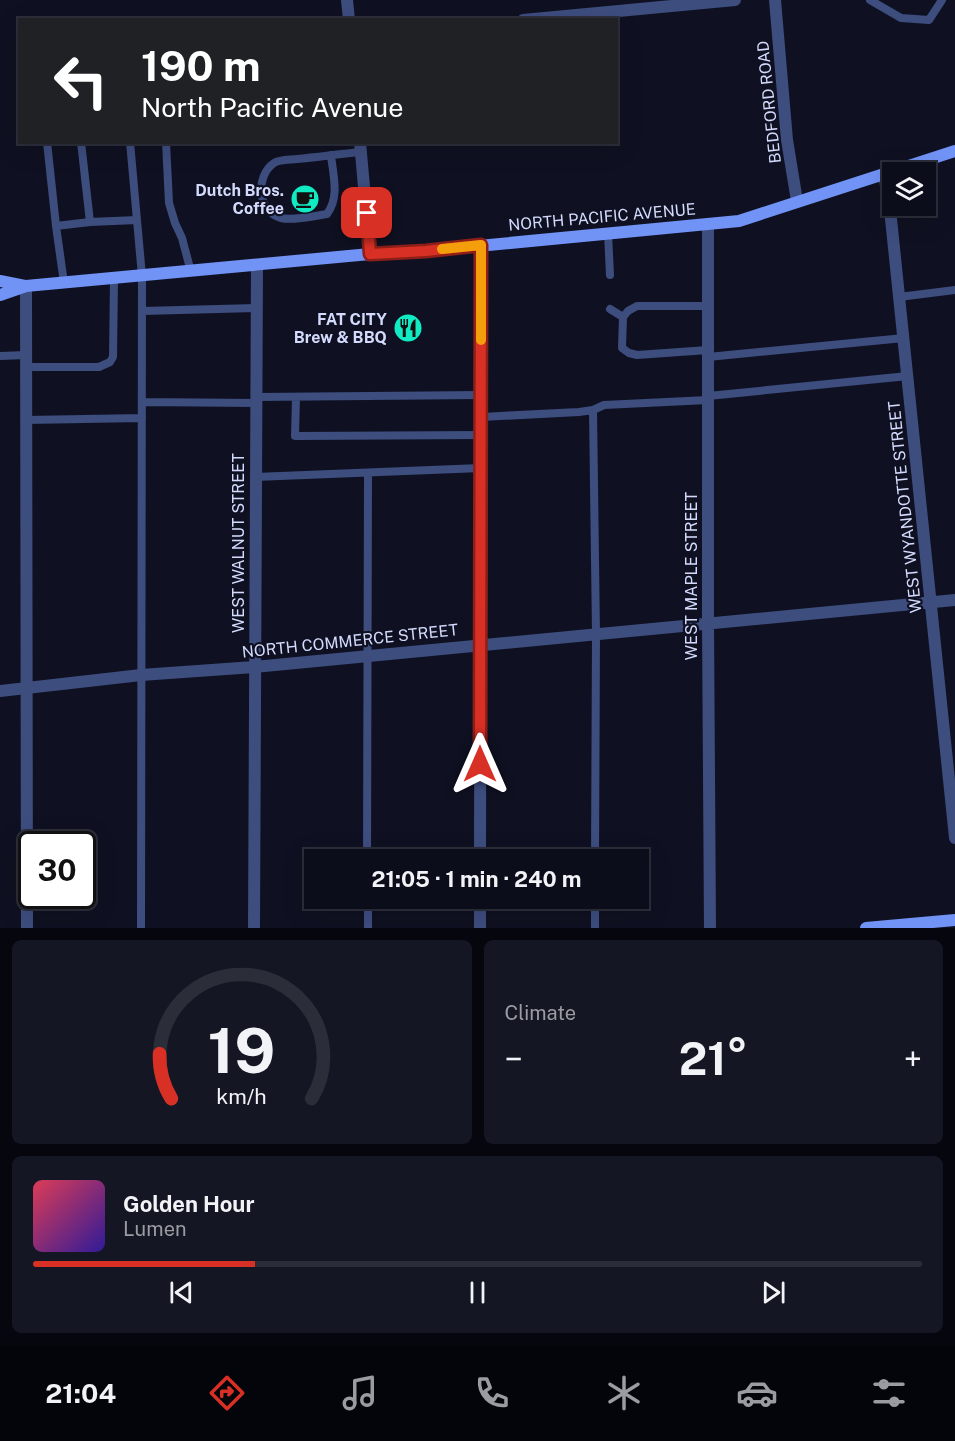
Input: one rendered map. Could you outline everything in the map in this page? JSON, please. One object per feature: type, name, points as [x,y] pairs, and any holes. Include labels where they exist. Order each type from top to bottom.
[{"type":"street","points":[[347,0],[349,18]]},
{"type":"street","points":[[544,18],[735,0]]},
{"type":"street","name":"BEDFORD ROAD","points":[[775,0],[788,140],[797,201]]},
{"type":"street","points":[[361,147],[370,254]]},
{"type":"street","name":"NORTH PACIFIC AVENUE","points":[[920,162],[955,151]]},
{"type":"street","name":"NORTH PACIFIC AVENUE","points":[[0,295],[26,286],[370,254],[426,251],[739,220],[882,174]]},
{"type":"street","name":"WEST WYANDOTTE STREET","points":[[891,216],[955,838]]},
{"type":"street","name":"WEST MAPLE STREET","points":[[708,224],[710,928]]},
{"type":"street","points":[[480,849],[481,245]]},
{"type":"street","name":"WEST WALNUT STREET","points":[[254,928],[257,265]]},
{"type":"street","name":"NORTH PACIFIC AVENUE","points":[[0,281],[26,286]]},
{"type":"street","points":[[26,286],[27,928]]},
{"type":"street","name":"NORTH COMMERCE STREET","points":[[0,691],[141,675],[254,667],[955,600]]},
{"type":"street","points":[[480,909],[480,928]]},
{"type":"street","points":[[866,928],[955,920]]},
{"type":"lane","points":[[870,0],[901,18],[929,20],[942,0]]},
{"type":"lane","points":[[47,144],[64,283]]},
{"type":"lane","points":[[81,144],[90,222]]},
{"type":"lane","points":[[130,144],[142,276],[141,928]]},
{"type":"lane","points":[[166,144],[169,203],[191,272]]},
{"type":"lane","points":[[331,155],[334,198],[327,214],[284,219],[273,215],[265,207],[260,183],[266,171],[276,161],[331,155],[361,147]]},
{"type":"lane","points":[[56,226],[137,220]]},
{"type":"lane","points":[[608,233],[610,275]]},
{"type":"lane","points":[[0,356],[26,361],[99,367],[110,362],[113,357],[114,279]]},
{"type":"lane","points":[[899,297],[955,290]]},
{"type":"lane","points":[[708,306],[637,306],[623,317],[622,348],[629,354],[637,355],[708,354],[904,338]]},
{"type":"lane","points":[[142,311],[256,308]]},
{"type":"lane","points":[[610,309],[623,317]]},
{"type":"lane","points":[[481,417],[579,412],[593,410],[604,405],[708,398],[908,376]]},
{"type":"lane","points":[[142,402],[296,397],[481,395]]},
{"type":"lane","points":[[296,397],[295,436],[480,435]]},
{"type":"lane","points":[[593,410],[596,634],[595,849]]},
{"type":"lane","points":[[26,420],[142,418]]},
{"type":"lane","points":[[255,477],[481,468]]},
{"type":"lane","points":[[368,473],[368,849]]},
{"type":"lane","points":[[368,909],[368,928]]},
{"type":"lane","points":[[595,909],[595,928]]},
{"type":"slow traffic","points":[[442,249],[481,245],[481,340]]},
{"type":"place","name":"Dutch Bros. Coffee","points":[[305,199]]},
{"type":"place","name":"FAT CITY Brew & BBQ","points":[[408,328]]},
{"type":"route","points":[[367,213],[370,254],[481,245],[480,764]]}]
